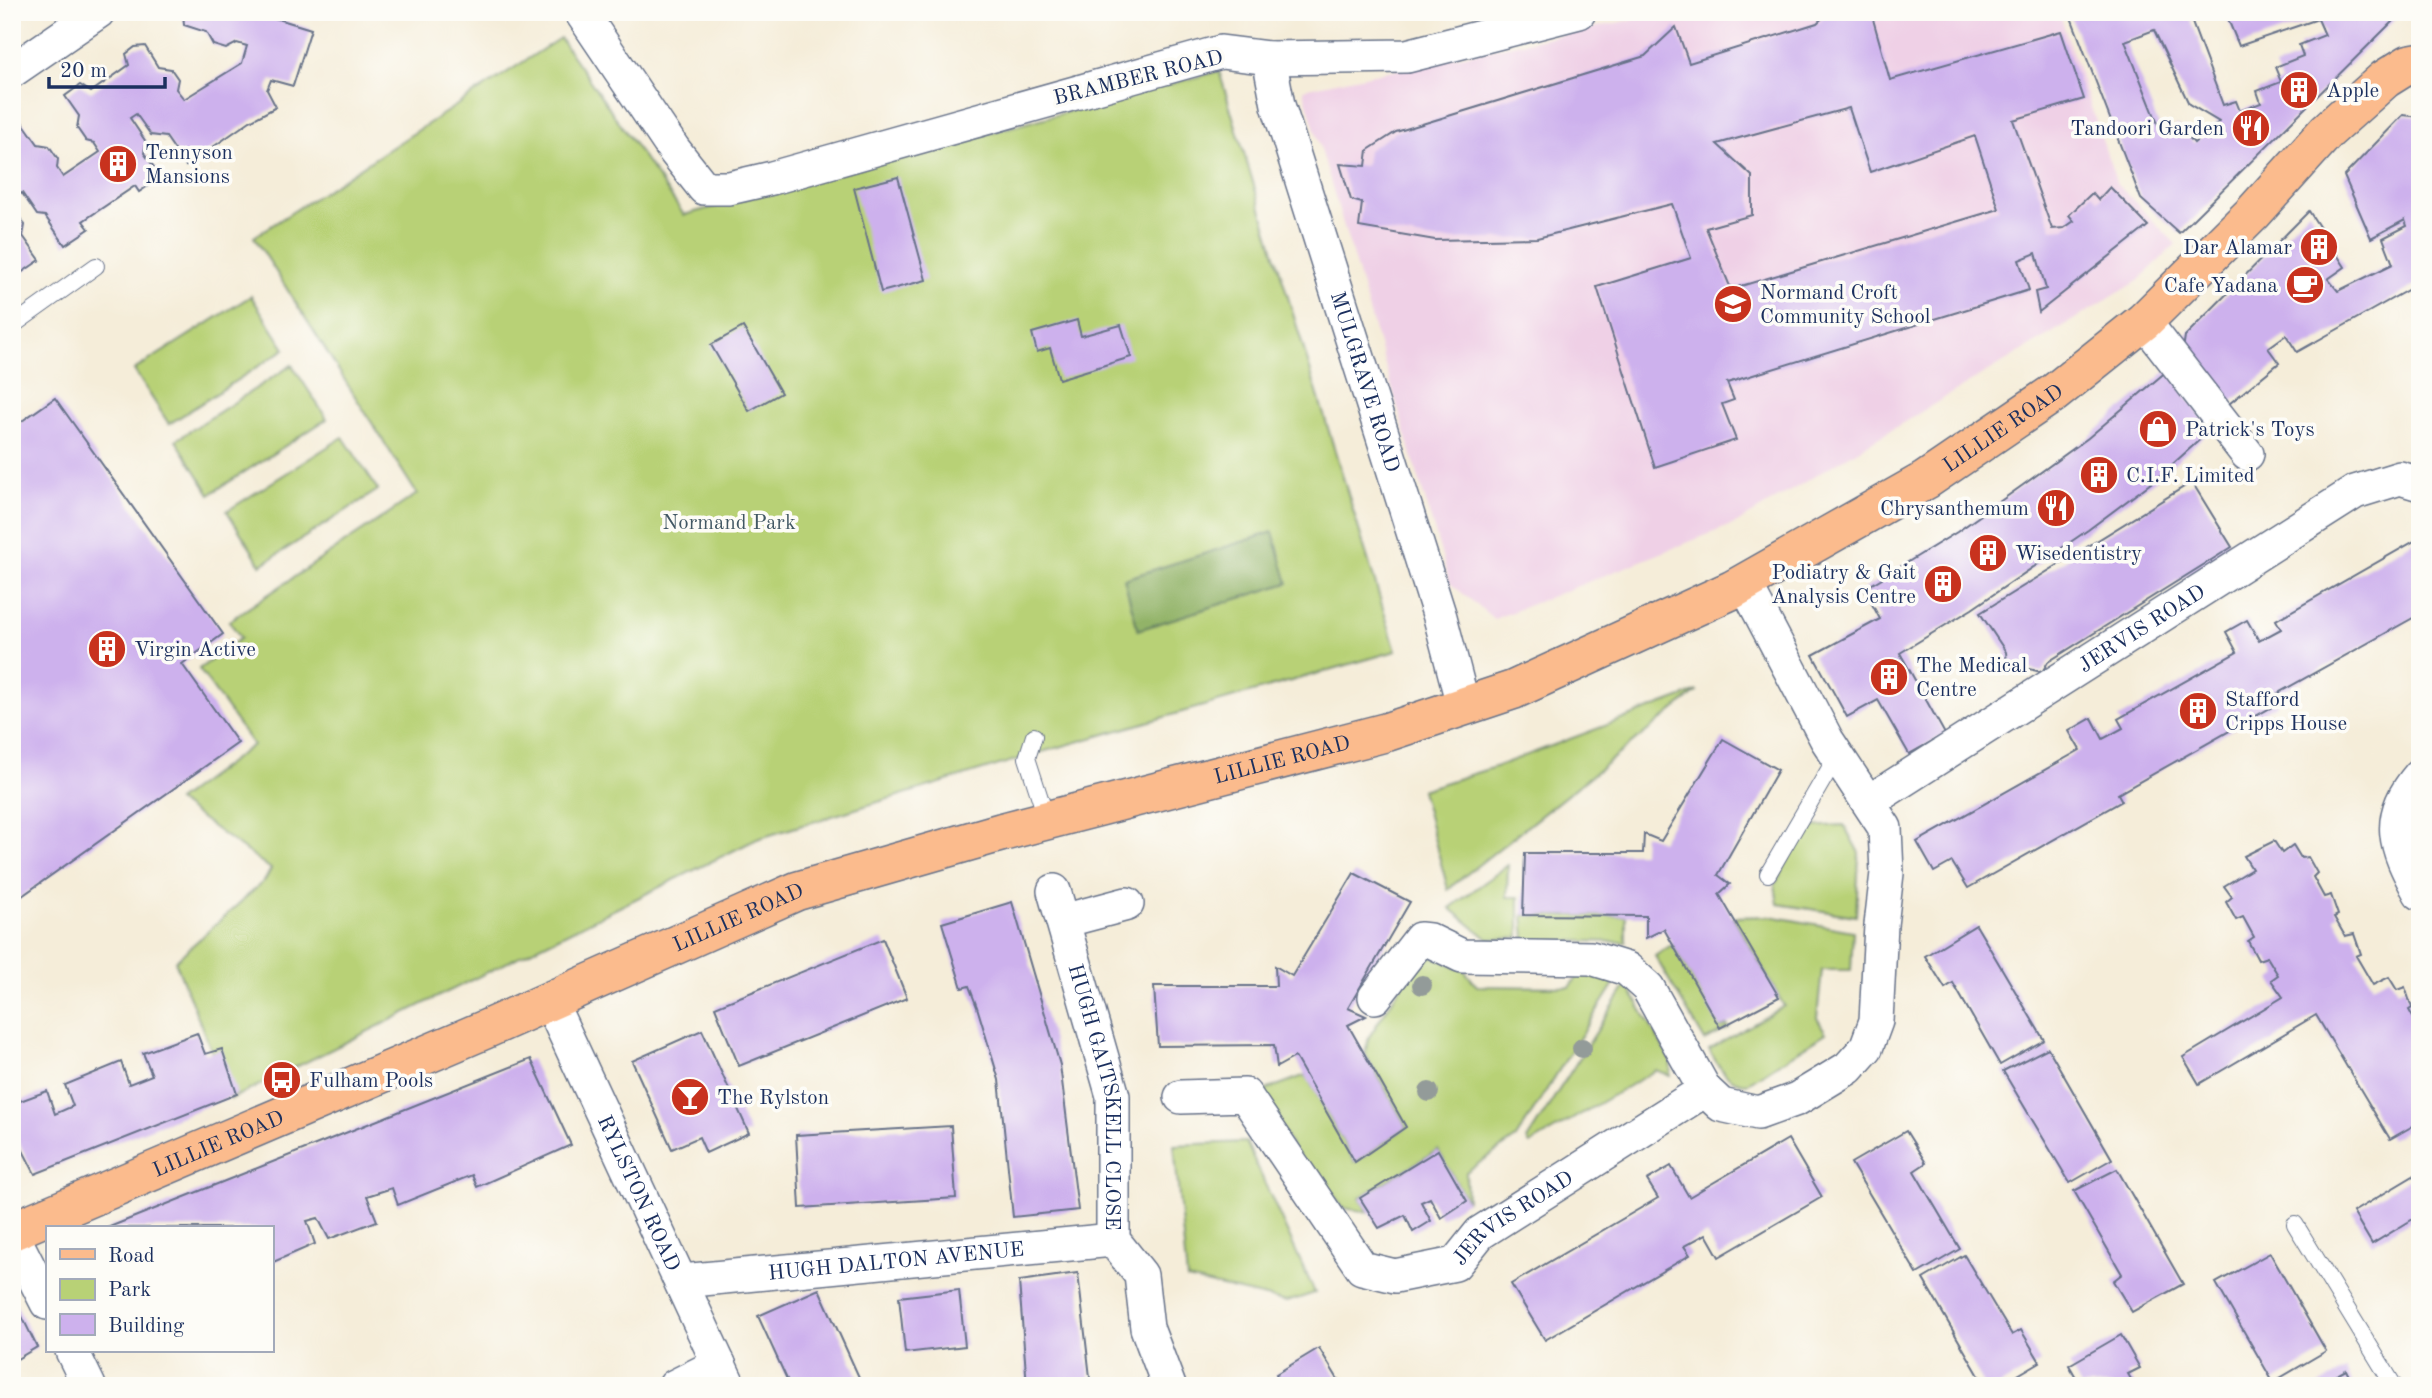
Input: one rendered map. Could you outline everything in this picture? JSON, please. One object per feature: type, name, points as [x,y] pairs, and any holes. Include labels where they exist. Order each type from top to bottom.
[{"type":"main road","name":"LILLIE ROAD","points":[[12,1233],[484,1030],[797,891],[1047,821],[1387,733],[1513,690],[1745,584],[1926,480],[2054,393],[2144,321],[2253,213],[2327,131],[2385,79],[2409,64],[2420,62]]},
{"type":"street","points":[[12,71],[97,12]]},
{"type":"street","name":"BRAMBER ROAD","points":[[581,12],[674,150],[704,188],[729,188],[772,178],[1221,52],[1269,58],[1407,56],[1579,12]]},
{"type":"street","name":"MULGRAVE ROAD","points":[[1269,58],[1278,105],[1436,604],[1463,705]]},
{"type":"street","points":[[2144,321],[2247,454]]},
{"type":"street","name":"JERVIS ROAD","points":[[1870,801],[2355,492],[2400,478],[2420,484]]},
{"type":"street","points":[[1375,997],[1420,939],[1429,940],[1462,956],[1605,960],[1628,969],[1648,988],[1705,1090],[1721,1105],[1758,1113],[1797,1099],[1848,1068],[1866,1048],[1877,1021],[1881,925],[1887,873],[1885,828],[1870,801],[1837,756],[1745,584]]},
{"type":"street","points":[[2420,775],[2397,809],[2395,838],[2420,892]]},
{"type":"street","name":"HUGH GAITSKELL CLOSE","points":[[1127,904],[1058,906],[1113,1096],[1112,1240],[1141,1275],[1147,1328],[1169,1386]]},
{"type":"street","name":"RYLSTON ROAD","points":[[549,999],[724,1375]]},
{"type":"street","name":"JERVIS ROAD","points":[[1181,1097],[1245,1095],[1362,1268],[1395,1276],[1455,1265],[1480,1233],[1705,1090]]},
{"type":"street","points":[[12,1233],[46,1301]]},
{"type":"street","name":"HUGH DALTON AVENUE","points":[[682,1281],[1112,1240]]},
{"type":"street","points":[[72,1352],[89,1386]]},
{"type":"street","points":[[675,1386],[724,1375]]},
{"type":"lane","points":[[12,326],[96,266]]},
{"type":"lane","points":[[1034,736],[1027,758],[1047,821]]},
{"type":"lane","points":[[1768,874],[1837,756]]},
{"type":"lane","points":[[2295,1224],[2394,1386]]},
{"type":"shaded area","name":"Normand Croft Community School","points":[[1668,12],[2059,12],[2117,184],[2176,244],[2138,281],[1737,523],[1494,619],[1450,583],[1303,89]]},
{"type":"green space","name":"Normand Park","points":[[560,38],[684,215],[1219,71],[1396,651],[1042,752],[757,839],[231,1099],[175,961],[265,880],[271,869],[177,801],[253,745],[199,669],[241,638],[229,621],[417,494],[254,237]]},
{"type":"green space","points":[[251,296],[285,349],[169,424],[134,370]]},
{"type":"green space","points":[[292,365],[327,419],[210,494],[176,440]]},
{"type":"green space","points":[[343,437],[378,490],[261,565],[227,511]]},
{"type":"green space","points":[[1273,532],[1288,583],[1138,630],[1124,579]]},
{"type":"green space","points":[[1698,691],[1448,889],[1421,790],[1495,767]]},
{"type":"green space","points":[[1844,825],[1859,853],[1856,916],[1778,904],[1775,885],[1805,827]]},
{"type":"green space","points":[[1508,865],[1507,897],[1519,897],[1519,938],[1488,939],[1450,908]]},
{"type":"green space","points":[[1523,915],[1626,916],[1626,942],[1525,940]]},
{"type":"green space","points":[[1770,916],[1853,931],[1851,970],[1822,970],[1817,1018],[1826,1033],[1748,1083],[1740,1082],[1724,1072],[1709,1050],[1784,1006],[1733,917]]},
{"type":"green space","points":[[1673,944],[1721,1028],[1727,1025],[1729,1028],[1705,1041],[1655,956]]},
{"type":"green space","points":[[1432,956],[1464,970],[1477,986],[1570,987],[1582,971],[1617,979],[1516,1138],[1466,1172],[1467,1201],[1438,1150],[1360,1197],[1369,1212],[1343,1208],[1330,1189],[1319,1194],[1260,1092],[1306,1075],[1355,1162],[1406,1127],[1365,1054],[1369,1037],[1419,958]]},
{"type":"green space","points":[[1627,984],[1671,1062],[1670,1076],[1656,1070],[1530,1144],[1527,1140]]},
{"type":"green space","points":[[1246,1142],[1315,1293],[1287,1302],[1187,1279],[1174,1145]]},
{"type":"building","points":[[183,12],[277,12],[275,18],[311,29],[293,86],[271,80],[267,90],[276,107],[250,121],[186,166],[166,137],[151,135],[136,114],[130,118],[146,142],[144,153],[161,177],[139,192],[135,186],[83,221],[89,229],[65,245],[45,216],[37,215],[22,193],[12,200],[12,130],[23,123],[38,144],[49,146],[58,159],[57,168],[63,177],[100,152],[94,143],[86,141],[77,128],[79,116],[65,96],[80,85],[91,92],[129,65],[126,54],[135,47],[145,46],[158,67],[171,69],[178,79],[176,89],[184,99],[242,63],[247,46],[237,43],[226,49],[213,45],[206,32],[184,25]]},
{"type":"building","points":[[1829,12],[1871,12],[1890,80],[2061,31],[2084,99],[2013,120],[2052,229],[2064,228],[2074,221],[2069,215],[2092,193],[2098,200],[2110,187],[2148,226],[2039,312],[2035,292],[2046,289],[2036,253],[2019,260],[2029,290],[1727,383],[1734,400],[1722,404],[1736,440],[1655,467],[1597,287],[1691,258],[1672,204],[1537,238],[1435,240],[1359,227],[1362,203],[1351,200],[1340,164],[1366,166],[1368,150],[1396,132],[1645,56],[1676,27],[1689,63],[1817,23]],"holes":[[[1849,108],[1870,172],[1975,136],[1999,209],[1731,289],[1706,228],[1752,215],[1752,176],[1717,144]]]},
{"type":"building","points":[[2069,12],[2188,12],[2223,105],[2236,101],[2240,111],[2261,103],[2257,91],[2281,82],[2275,67],[2303,56],[2299,45],[2325,35],[2318,19],[2239,46],[2225,12],[2396,12],[2396,18],[2179,233],[2141,199]],"holes":[[[2154,30],[2189,104],[2219,122],[2194,143],[2178,125],[2162,134],[2125,41]]]},
{"type":"building","points":[[2403,115],[2420,117],[2420,283],[2297,352],[2286,335],[2268,348],[2279,363],[2224,408],[2183,350],[2185,336],[2309,211],[2345,267],[2328,279],[2338,291],[2393,264],[2383,238],[2407,226],[2405,220],[2371,238],[2344,176]]},
{"type":"building","points":[[898,177],[926,280],[881,292],[854,188]]},
{"type":"building","points":[[12,207],[25,225],[23,236],[40,260],[18,275],[12,270]]},
{"type":"building","points":[[1077,320],[1081,336],[1121,325],[1131,357],[1059,379],[1050,348],[1037,352],[1032,333]]},
{"type":"building","points":[[743,327],[781,393],[749,411],[711,345]]},
{"type":"building","points":[[2168,370],[2203,420],[2198,424],[2205,435],[2155,480],[2088,530],[1972,609],[1900,653],[1945,734],[1909,754],[1878,700],[1847,717],[1813,655],[1880,619],[1864,589],[1957,532],[2023,485],[2088,438]]},
{"type":"building","name":"Virgin Active","points":[[55,398],[223,634],[182,664],[238,743],[12,903],[12,428]]},
{"type":"building","points":[[2192,482],[2232,547],[2048,662],[2042,672],[2007,664],[2006,652],[1980,613]]},
{"type":"building","name":"Stafford Cripps House","points":[[2418,539],[2420,614],[2273,696],[2277,704],[2118,794],[2122,801],[1968,888],[1952,862],[1934,872],[1917,842],[2080,750],[2069,731],[2092,718],[2103,739],[2123,728],[2118,719],[2237,652],[2226,632],[2247,620],[2259,641],[2281,629],[2276,620]]},
{"type":"building","points":[[1723,739],[1778,770],[1718,875],[1730,884],[1719,894],[1779,997],[1720,1028],[1664,929],[1646,938],[1646,916],[1523,915],[1525,853],[1643,853],[1644,834],[1661,841]]},
{"type":"building","points":[[2274,841],[2282,853],[2293,845],[2301,858],[2308,857],[2317,873],[2313,877],[2324,897],[2331,895],[2338,915],[2334,917],[2345,936],[2354,934],[2361,954],[2356,956],[2373,985],[2389,977],[2397,990],[2405,987],[2412,1008],[2409,1010],[2420,1030],[2420,1122],[2390,1139],[2316,1015],[2199,1084],[2183,1057],[2283,997],[2271,980],[2278,975],[2267,957],[2258,960],[2248,941],[2254,937],[2243,917],[2236,920],[2226,902],[2232,897],[2224,886],[2252,869],[2244,856]]},
{"type":"building","points":[[1354,873],[1410,902],[1348,1008],[1366,1016],[1348,1025],[1406,1127],[1355,1162],[1295,1057],[1277,1067],[1274,1045],[1158,1046],[1154,986],[1276,986],[1275,966],[1292,976]]},
{"type":"building","points":[[1012,902],[1060,1065],[1078,1210],[1013,1217],[999,1080],[977,1007],[969,986],[962,988],[942,923]]},
{"type":"building","points":[[1976,925],[2044,1040],[2000,1065],[1953,983],[1945,988],[1925,956]]},
{"type":"building","points":[[883,939],[907,998],[739,1066],[715,1007]]},
{"type":"building","name":"The Rylston","points":[[702,1030],[749,1133],[706,1153],[699,1137],[672,1149],[632,1061]]},
{"type":"building","points":[[197,1033],[205,1054],[222,1049],[237,1094],[35,1174],[12,1129],[12,1104],[47,1091],[55,1114],[73,1106],[65,1085],[121,1062],[129,1084],[152,1075],[143,1053]]},
{"type":"building","points":[[2048,1048],[2112,1159],[2070,1183],[2003,1071]]},
{"type":"building","points":[[531,1059],[571,1145],[477,1187],[472,1175],[398,1205],[392,1188],[367,1196],[377,1221],[329,1239],[318,1218],[307,1221],[315,1244],[273,1262],[273,1226],[112,1226]]},
{"type":"building","points":[[951,1126],[956,1198],[800,1208],[796,1135]]},
{"type":"building","points":[[1906,1131],[1926,1163],[1914,1171],[1960,1249],[1917,1274],[1851,1163]]},
{"type":"building","points":[[1788,1139],[1822,1197],[1719,1257],[1706,1234],[1684,1246],[1690,1255],[1545,1340],[1511,1284],[1658,1198],[1647,1180],[1671,1166],[1689,1197]]},
{"type":"building","points":[[1438,1150],[1467,1201],[1441,1218],[1430,1198],[1421,1202],[1431,1221],[1413,1232],[1405,1215],[1379,1228],[1360,1198]]},
{"type":"building","points":[[2117,1169],[2183,1284],[2132,1312],[2113,1281],[2122,1274],[2074,1191]]},
{"type":"building","points":[[2420,1172],[2420,1219],[2418,1216],[2372,1244],[2353,1212]]},
{"type":"building","points":[[2270,1253],[2326,1351],[2273,1382],[2216,1283]]},
{"type":"building","points":[[1964,1255],[2012,1335],[2021,1330],[2040,1362],[1999,1386],[1985,1386],[1923,1279]]},
{"type":"building","points":[[1078,1273],[1091,1386],[1027,1386],[1019,1281]]},
{"type":"building","points":[[819,1289],[863,1386],[790,1386],[758,1316]]},
{"type":"building","points":[[959,1290],[965,1346],[905,1353],[899,1297]]},
{"type":"building","points":[[12,1296],[37,1347],[12,1362]]},
{"type":"building","points":[[2121,1335],[2140,1368],[2128,1374],[2135,1386],[2081,1386],[2069,1365]]},
{"type":"building","points":[[1319,1348],[1342,1386],[1283,1386],[1276,1374]]},
{"type":"building","points":[[2346,1370],[2354,1386],[2317,1386]]},
{"type":"place","name":"Apple","points":[[2299,90]]},
{"type":"place","name":"Tandoori Garden","points":[[2251,128]]},
{"type":"place","name":"Tennyson Mansions","points":[[118,164]]},
{"type":"place","name":"Dar Alamar","points":[[2319,247]]},
{"type":"place","name":"Cafe Yadana","points":[[2305,285]]},
{"type":"place","name":"Normand Croft Community School","points":[[1733,304]]},
{"type":"place","name":"Patrick's Toys","points":[[2158,429]]},
{"type":"place","name":"C.I.F. Limited","points":[[2099,475]]},
{"type":"place","name":"Chrysanthemum","points":[[2056,508]]},
{"type":"place","name":"Wisedentistry","points":[[1988,553]]},
{"type":"place","name":"Podiatry & Gait Analysis Centre","points":[[1943,584]]},
{"type":"place","name":"Virgin Active","points":[[107,649]]},
{"type":"place","name":"The Medical Centre","points":[[1889,677]]},
{"type":"place","name":"Stafford Cripps House","points":[[2198,711]]},
{"type":"place","name":"Fulham Pools","points":[[282,1080]]},
{"type":"place","name":"The Rylston","points":[[690,1097]]}]
